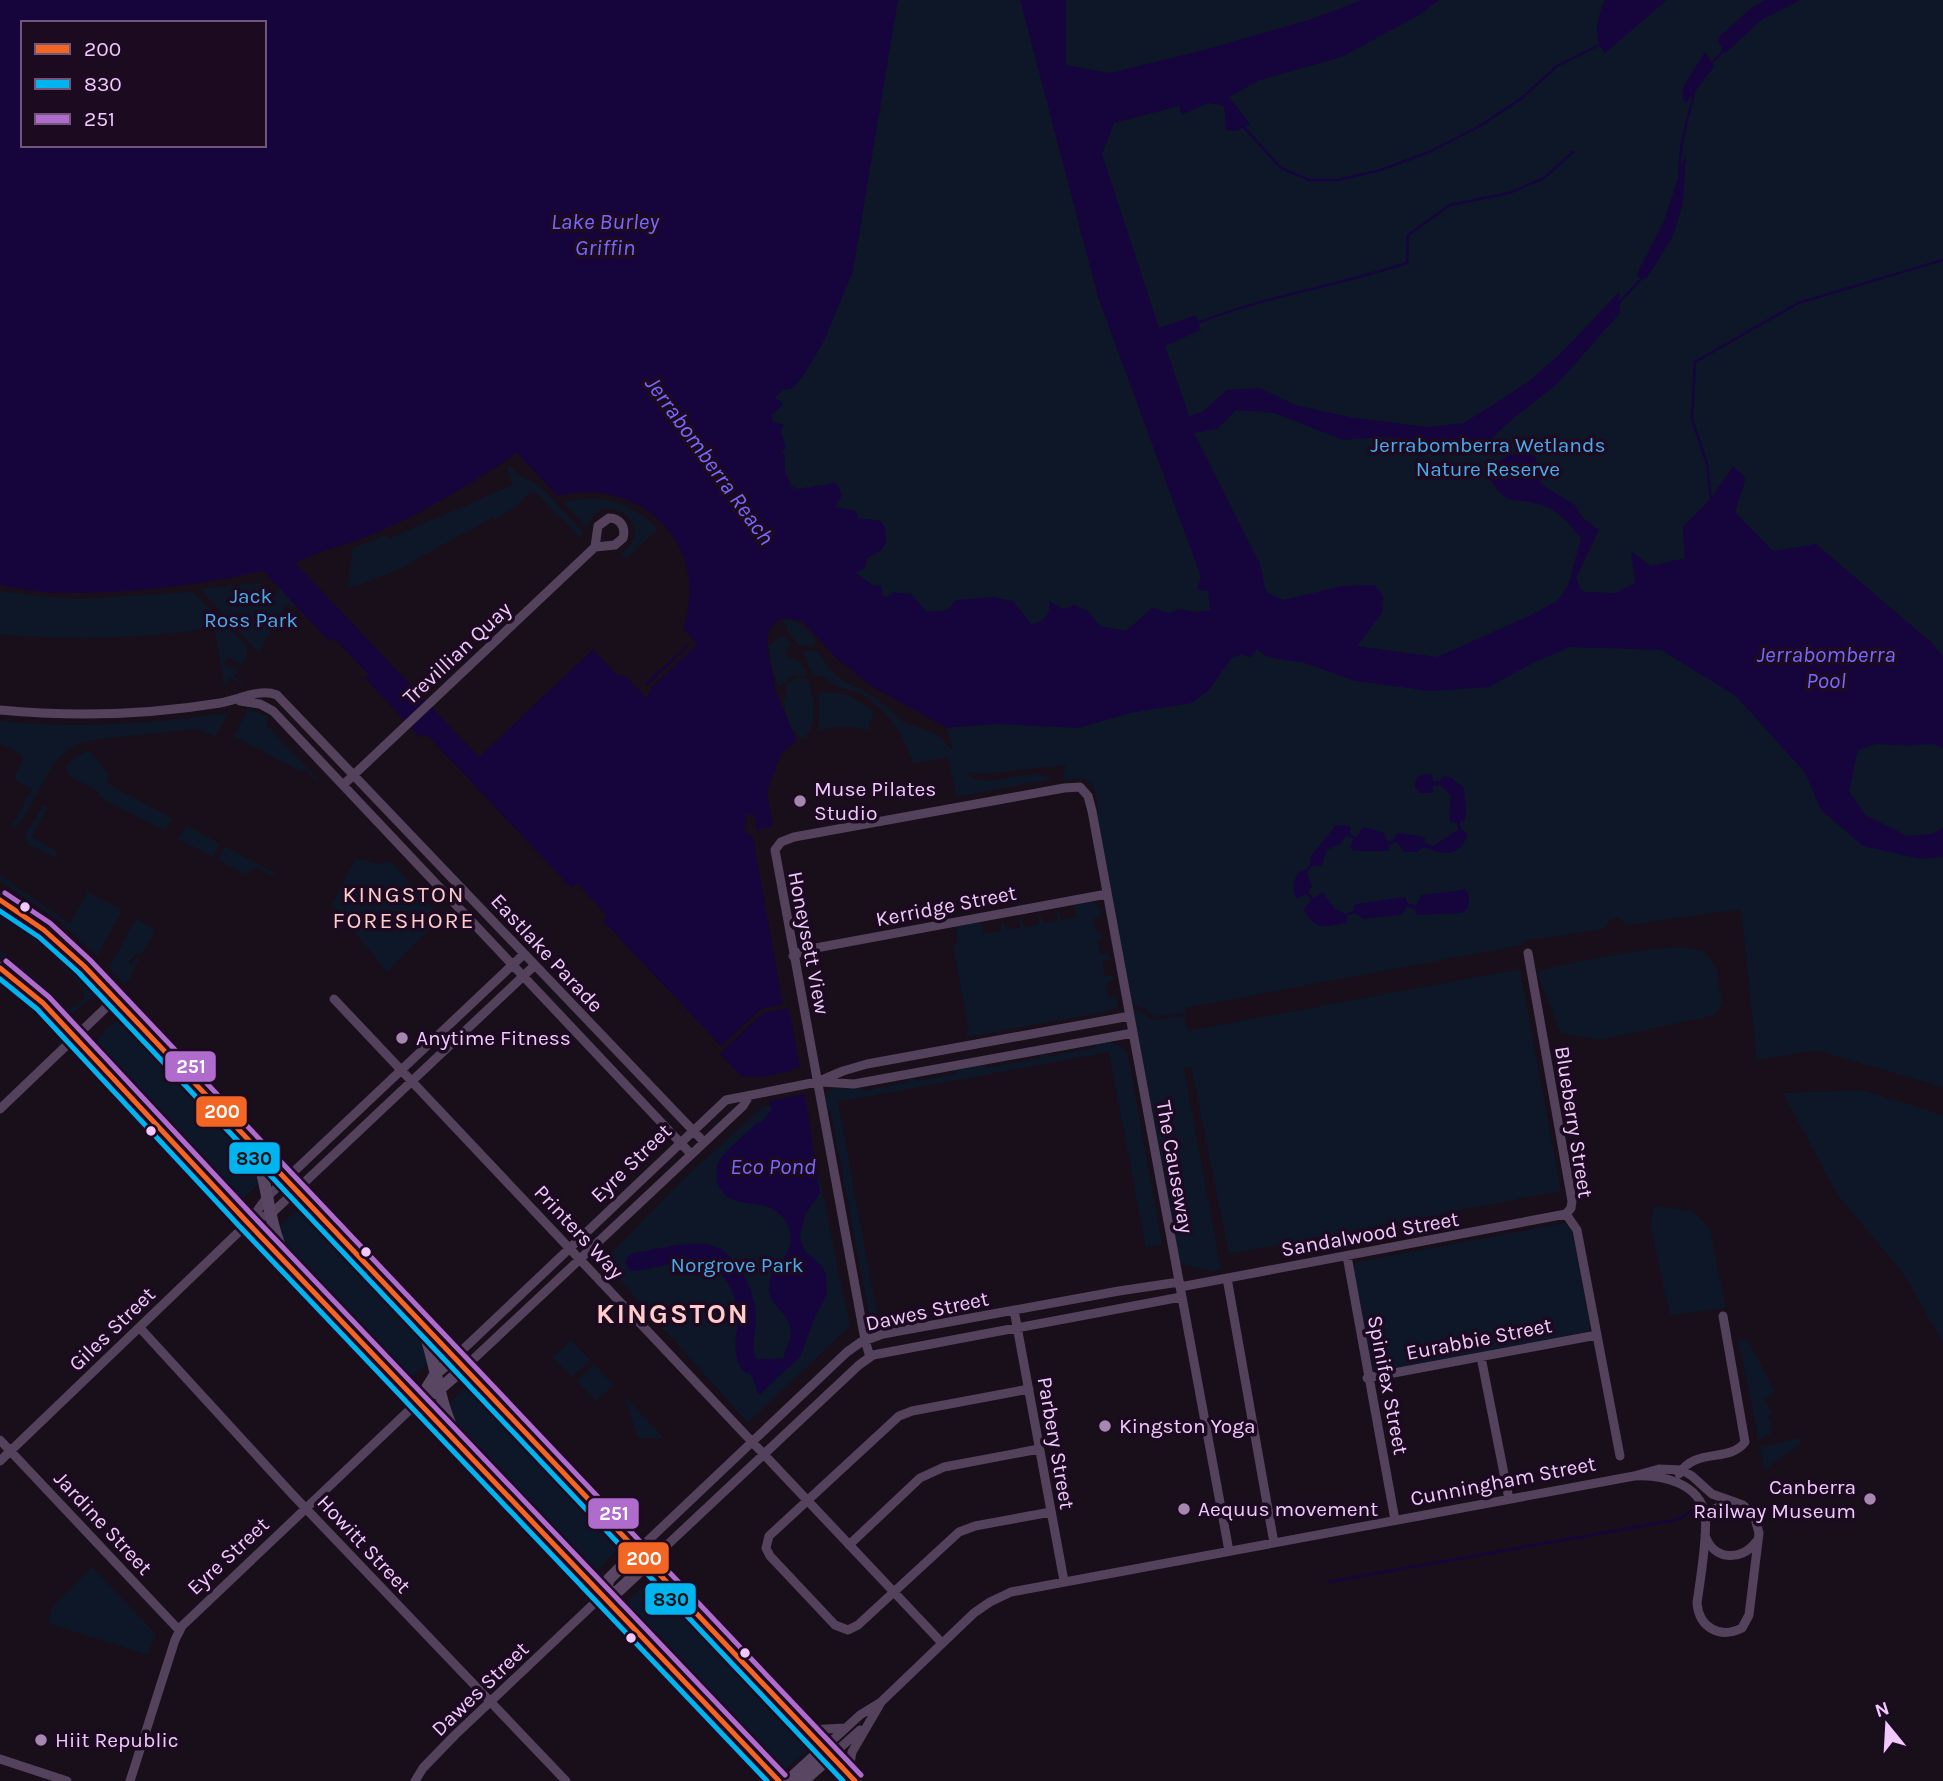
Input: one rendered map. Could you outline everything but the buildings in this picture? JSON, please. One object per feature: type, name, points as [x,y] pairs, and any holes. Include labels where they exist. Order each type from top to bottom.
[{"type":"main road","points":[[0,900],[65,948],[116,999],[852,1777]]},
{"type":"main road","points":[[0,968],[43,1003],[248,1223],[779,1781]]},
{"type":"main road","points":[[253,1144],[261,1167],[277,1241],[289,1265]]},
{"type":"main road","points":[[420,1321],[430,1348],[448,1420],[463,1450]]},
{"type":"main road","name":"Eyre Street","points":[[419,1401],[436,1373],[456,1357]]},
{"type":"main road","name":"Eyre Street","points":[[419,1401],[440,1391],[465,1367]]},
{"type":"main road","points":[[603,1595],[609,1579],[637,1551]]},
{"type":"main road","points":[[603,1595],[618,1591],[648,1563]]},
{"type":"main road","name":"Cunningham Street","points":[[788,1781],[827,1752]]},
{"type":"main road","name":"Cunningham Street","points":[[803,1781],[827,1752]]},
{"type":"street","name":"Trevillian Quay","points":[[343,785],[595,547]]},
{"type":"street","points":[[0,710],[62,714],[116,713],[168,710],[235,701],[265,693],[279,696]]},
{"type":"street","points":[[274,711],[270,701],[279,696]]},
{"type":"street","name":"Eastlake Parade","points":[[279,696],[704,1142]]},
{"type":"street","points":[[235,701],[260,704],[274,711]]},
{"type":"street","name":"Eastlake Parade","points":[[274,711],[691,1154]]},
{"type":"street","name":"Honeysett View","points":[[870,1357],[793,956],[775,854],[777,846],[785,839],[1064,788],[1076,786],[1084,790]]},
{"type":"street","name":"The Causeway","points":[[1084,790],[1091,807],[1229,1551]]},
{"type":"street","name":"Kerridge Street","points":[[793,956],[805,950],[1107,894]]},
{"type":"street","name":"Blueberry Street","points":[[1528,953],[1572,1201],[1572,1208],[1566,1214],[1577,1230],[1620,1456]]},
{"type":"street","name":"Giles Street","points":[[0,1461],[248,1223],[268,1196],[524,954]]},
{"type":"street","name":"Giles Street","points":[[248,1223],[272,1213],[535,965]]},
{"type":"street","points":[[0,1109],[116,999]]},
{"type":"street","name":"Printers Way","points":[[334,999],[942,1643]]},
{"type":"street","name":"Eyre Street","points":[[456,1357],[726,1100],[817,1082],[864,1065],[1130,1016]]},
{"type":"street","name":"Eyre Street","points":[[817,1082],[854,1084],[1133,1032]]},
{"type":"street","name":"Eyre Street","points":[[465,1367],[743,1106],[750,1096]]},
{"type":"street","points":[[319,1148],[329,1159]]},
{"type":"street","name":"Sandalwood Street","points":[[1180,1289],[1566,1214]]},
{"type":"street","name":"Spinifex Street","points":[[1347,1256],[1367,1378],[1395,1520]]},
{"type":"street","points":[[1227,1278],[1274,1543]]},
{"type":"street","name":"Dawes Street","points":[[637,1551],[847,1353],[865,1340],[1119,1291],[1180,1289]]},
{"type":"street","name":"Dawes Street","points":[[648,1563],[870,1357],[883,1352],[1017,1327],[1180,1289]]},
{"type":"street","name":"Parbery Street","points":[[1014,1310],[1064,1581]]},
{"type":"street","points":[[1723,1316],[1745,1443],[1737,1450],[1698,1458],[1688,1463],[1675,1482],[1686,1488],[1700,1503],[1707,1541],[1712,1548],[1731,1556],[1748,1551],[1758,1537]]},
{"type":"street","name":"Howitt Street","points":[[141,1328],[566,1781]]},
{"type":"street","points":[[485,1329],[495,1339]]},
{"type":"street","name":"Eurabbie Street","points":[[1367,1378],[1597,1335]]},
{"type":"street","points":[[1481,1357],[1509,1499]]},
{"type":"street","points":[[1028,1389],[902,1415],[888,1424],[769,1538],[766,1550],[835,1625],[844,1630],[853,1629],[961,1530],[1051,1512]]},
{"type":"street","name":"Eyre Street","points":[[130,1781],[179,1630],[419,1401]]},
{"type":"street","name":"Jardine Street","points":[[0,1440],[179,1630]]},
{"type":"street","points":[[849,1545],[920,1478],[931,1472],[944,1467],[1039,1449]]},
{"type":"street","name":"Cunningham Street","points":[[827,1752],[846,1728],[881,1702],[978,1610],[1015,1591],[1634,1476],[1659,1469],[1682,1470]]},
{"type":"street","points":[[1682,1470],[1712,1494],[1737,1503],[1747,1508],[1758,1524],[1748,1619],[1737,1630],[1720,1633],[1705,1625],[1698,1610],[1705,1527],[1711,1512],[1721,1504],[1737,1503]]},
{"type":"street","name":"Cunningham Street","points":[[1634,1476],[1653,1475],[1675,1482]]},
{"type":"street","points":[[668,1522],[679,1534]]},
{"type":"street","name":"Dawes Street","points":[[415,1781],[423,1768],[603,1595]]},
{"type":"street","name":"Cunningham Street","points":[[852,1777],[850,1756],[881,1702]]},
{"type":"street","name":"Cunningham Street","points":[[827,1752],[867,1724]]},
{"type":"street","points":[[807,1730],[846,1728]]},
{"type":"street","points":[[0,1759],[67,1781]]},
{"type":"street","points":[[760,1761],[764,1781]]},
{"type":"green space","name":"Jerrabomberra Wetlands Nature Reserve","points":[[872,0],[1943,0],[1943,1087],[1815,1050],[1757,1060],[1741,909],[1627,925],[1620,918],[1611,919],[1604,929],[1523,941],[1522,945],[1185,1008],[1185,1013],[1154,1016],[1140,1006],[1133,1006],[1098,821],[1096,795],[1090,782],[1076,778],[1065,781],[1063,776],[1066,765],[984,774],[966,772],[974,778],[984,780],[1030,775],[1053,779],[956,797],[948,757],[913,763],[899,731],[885,713],[857,692],[838,687],[824,677],[813,675],[803,653],[805,649],[817,651],[841,679],[877,698],[903,722],[938,735],[953,751],[947,728],[747,434],[859,237],[868,178]]},
{"type":"green space","points":[[510,465],[518,474],[539,485],[583,532],[580,538],[537,493],[532,492],[524,501],[495,520],[493,518],[413,561],[414,563],[348,588],[353,548],[386,535],[388,539],[513,485],[507,467]]},
{"type":"green space","points":[[589,498],[626,506],[658,529],[626,559],[621,553],[632,543],[635,532],[632,522],[625,514],[615,509],[604,509],[594,515],[587,528],[563,502]]},
{"type":"green space","name":"Jack Ross Park","points":[[259,583],[274,597],[279,588],[296,605],[295,608],[286,604],[259,653],[200,589]]},
{"type":"green space","points":[[0,591],[81,599],[193,592],[247,646],[247,656],[242,665],[228,657],[224,663],[226,667],[239,669],[233,677],[244,682],[243,684],[230,678],[225,687],[214,627],[107,638],[0,634]]},
{"type":"green space","points":[[783,620],[802,625],[816,640],[814,645],[799,646],[787,631]]},
{"type":"green space","points":[[784,635],[791,645],[786,655],[801,662],[807,675],[793,675],[779,687],[772,667],[769,645]]},
{"type":"green space","points":[[799,677],[808,679],[814,711],[812,726],[803,739],[791,726],[783,699],[786,698],[786,684]]},
{"type":"green space","points":[[822,692],[849,695],[874,711],[868,730],[845,726],[819,730],[818,696]]},
{"type":"green space","points":[[248,709],[268,716],[267,725],[319,780],[315,780],[305,769],[300,771],[234,736]]},
{"type":"green space","points":[[228,713],[216,736],[197,729],[98,739],[77,744],[53,765],[21,822],[11,828],[32,789],[14,779],[23,758],[0,743],[0,721],[57,725],[114,724]]},
{"type":"green space","points":[[86,751],[92,753],[109,775],[107,783],[172,818],[165,831],[98,796],[99,792],[68,775],[66,768],[71,760]]},
{"type":"green space","points":[[43,806],[48,806],[32,837],[58,852],[54,857],[29,845],[25,839]]},
{"type":"green space","points":[[186,825],[220,844],[213,857],[178,839]]},
{"type":"green space","points":[[225,846],[275,873],[275,877],[256,867],[246,874],[218,860]]},
{"type":"green space","points":[[356,859],[378,863],[391,861],[441,918],[387,972],[332,904]]},
{"type":"green space","points":[[0,875],[70,924],[87,893],[81,889],[121,909],[121,912],[97,956],[59,921],[0,881]]},
{"type":"green space","points":[[30,904],[75,940],[114,978],[110,981],[77,948],[28,908]]},
{"type":"green space","points":[[1074,904],[1097,904],[1102,916],[1094,918],[1097,933],[1101,933],[1102,939],[1098,940],[1101,954],[1108,953],[1110,960],[1102,961],[1105,976],[1112,975],[1114,981],[1106,983],[1109,997],[1117,996],[1117,1007],[1110,1011],[967,1037],[966,1031],[969,1030],[953,945],[959,943],[955,926],[981,922],[984,934],[1002,931],[1001,923],[1004,922],[1006,930],[1020,928],[1019,920],[1022,919],[1024,927],[1039,924],[1038,916],[1041,916],[1043,923],[1058,921],[1056,913],[1059,912],[1061,920],[1076,917]]},
{"type":"green space","points":[[0,912],[42,934],[78,967],[99,992],[65,1019],[40,993],[0,960],[0,950],[39,980],[67,1007],[81,1002],[83,987],[48,952],[0,917]]},
{"type":"green space","points":[[136,919],[151,927],[154,933],[141,955],[136,953],[129,962],[131,965],[137,957],[140,958],[131,979],[124,984],[109,968]]},
{"type":"green space","points":[[1681,947],[1704,951],[1716,967],[1722,1002],[1715,1015],[1600,1040],[1560,1033],[1537,972],[1609,956]]},
{"type":"green space","points":[[1520,969],[1561,1191],[1229,1254],[1191,1066],[1184,1068],[1221,1270],[1213,1271],[1180,1264],[1133,1010],[1139,1010],[1153,1020],[1184,1016],[1188,1031]]},
{"type":"green space","points":[[124,1019],[146,1039],[177,1077],[247,1152],[261,1182],[239,1202],[95,1050],[105,1030]]},
{"type":"green space","points":[[1109,1042],[1123,1047],[1128,1056],[1162,1244],[1146,1248],[1109,1052],[838,1102],[878,1320],[867,1322],[865,1316],[869,1314],[831,1112],[827,1111],[825,1100],[828,1091],[834,1088],[861,1088],[863,1091],[907,1082],[908,1079],[914,1078],[917,1081],[955,1074],[955,1070],[984,1065],[986,1068],[1040,1058],[1040,1054],[1047,1053],[1049,1056],[1095,1048],[1096,1044]]},
{"type":"green space","points":[[1863,1090],[1943,1115],[1943,1344],[1906,1277],[1837,1194],[1783,1093]]},
{"type":"green space","name":"Norgrove Park","points":[[803,1098],[850,1326],[748,1423],[603,1261],[692,1171],[762,1107]]},
{"type":"green space","points":[[302,1205],[421,1342],[430,1361],[407,1382],[288,1249],[279,1227]]},
{"type":"green space","points":[[1653,1206],[1693,1211],[1710,1229],[1726,1308],[1670,1315],[1651,1228]]},
{"type":"green space","points":[[1564,1223],[1572,1230],[1590,1325],[1588,1332],[1380,1371],[1372,1369],[1354,1272],[1357,1262]]},
{"type":"green space","points":[[1738,1339],[1748,1340],[1775,1392],[1764,1400],[1773,1413],[1768,1415],[1772,1426],[1770,1434],[1759,1440]]},
{"type":"green space","points":[[571,1340],[590,1360],[572,1377],[553,1357]]},
{"type":"green space","points":[[594,1364],[614,1385],[596,1401],[577,1381]]},
{"type":"green space","points":[[471,1382],[623,1544],[592,1576],[525,1505],[461,1431],[448,1405]]},
{"type":"green space","points":[[625,1397],[664,1438],[638,1438]]},
{"type":"green space","points":[[1798,1438],[1801,1440],[1799,1445],[1764,1470],[1760,1448]]},
{"type":"green space","points":[[92,1567],[155,1633],[148,1655],[47,1623],[53,1606]]},
{"type":"green space","points":[[654,1576],[811,1743],[810,1748],[781,1773],[623,1609]]},
{"type":"water","name":"Lake Burley Griffin","points":[[0,0],[898,0],[853,271],[824,341],[793,388],[783,390],[775,398],[783,403],[771,414],[773,422],[784,425],[781,432],[786,447],[781,452],[785,454],[785,472],[791,486],[797,489],[836,483],[842,495],[835,507],[856,511],[858,518],[876,520],[883,524],[886,535],[884,546],[867,558],[865,568],[856,573],[874,586],[881,585],[882,595],[887,597],[894,592],[911,594],[927,612],[947,610],[956,600],[993,597],[1013,601],[1031,624],[1046,617],[1049,601],[1063,609],[1075,605],[1088,611],[1100,626],[1126,631],[1152,608],[1170,613],[1179,609],[1194,612],[1210,610],[1208,591],[1197,590],[1201,577],[1098,297],[1020,0],[1066,0],[1066,65],[1110,73],[1312,19],[1362,0],[1440,0],[1419,15],[1342,57],[1260,80],[1229,97],[1251,125],[1236,131],[1226,130],[1224,106],[1208,103],[1182,115],[1179,106],[1114,123],[1102,154],[1159,328],[1196,315],[1201,330],[1165,346],[1189,416],[1202,412],[1227,390],[1260,388],[1295,405],[1349,417],[1428,427],[1464,423],[1528,382],[1561,353],[1619,292],[1620,313],[1557,384],[1515,417],[1477,456],[1467,443],[1380,437],[1343,440],[1274,413],[1236,410],[1217,429],[1194,433],[1260,564],[1266,592],[1283,600],[1343,586],[1374,585],[1383,595],[1382,613],[1357,646],[1437,657],[1557,601],[1568,586],[1581,538],[1550,508],[1511,500],[1500,493],[1486,473],[1502,459],[1520,453],[1535,456],[1541,484],[1575,505],[1583,518],[1599,530],[1576,578],[1581,590],[1585,592],[1615,593],[1635,583],[1631,551],[1651,566],[1685,558],[1683,527],[1712,497],[1733,466],[1746,478],[1735,512],[1773,551],[1816,544],[1932,643],[1943,657],[1943,748],[1933,744],[1876,744],[1858,750],[1849,791],[1865,815],[1907,836],[1932,834],[1943,828],[1943,857],[1921,859],[1863,846],[1821,810],[1805,773],[1736,696],[1661,650],[1570,647],[1489,687],[1430,691],[1355,681],[1305,663],[1267,657],[1257,649],[1250,658],[1242,654],[1231,659],[1209,690],[1192,703],[1130,713],[1079,728],[996,724],[947,728],[873,687],[837,659],[802,621],[785,618],[776,621],[769,630],[767,646],[776,692],[797,741],[781,754],[767,792],[773,826],[759,829],[756,834],[800,1067],[755,1078],[742,1077],[720,1054],[724,1050],[721,1046],[602,921],[607,916],[577,884],[571,888],[427,735],[420,737],[415,732],[364,677],[370,676],[334,638],[330,642],[263,571],[187,585],[136,590],[85,593],[37,591],[0,585]],"holes":[[[517,453],[558,496],[588,492],[616,496],[641,507],[662,523],[678,545],[687,570],[689,598],[683,628],[693,640],[644,684],[603,640],[479,757],[295,563],[371,535],[428,508]]]},
{"type":"water","points":[[1605,0],[1667,0],[1605,53],[1598,41],[1597,27]]},
{"type":"water","points":[[1765,0],[1800,0],[1761,20],[1725,54],[1718,41],[1720,36],[1751,8]]},
{"type":"water","points":[[1705,52],[1714,67],[1686,103],[1682,98],[1684,85]]},
{"type":"water","points":[[1686,153],[1683,204],[1672,238],[1646,279],[1637,277],[1664,221]]},
{"type":"water","points":[[1432,775],[1433,781],[1440,781],[1443,776],[1452,778],[1464,788],[1466,815],[1464,821],[1460,821],[1461,829],[1468,834],[1459,848],[1449,853],[1423,847],[1417,852],[1404,852],[1397,842],[1389,845],[1389,851],[1354,851],[1350,846],[1354,839],[1346,836],[1341,844],[1327,850],[1321,866],[1312,866],[1307,873],[1312,886],[1308,892],[1314,898],[1323,892],[1334,908],[1346,914],[1354,910],[1353,906],[1356,904],[1405,897],[1408,903],[1416,906],[1421,895],[1463,890],[1464,887],[1469,895],[1468,908],[1462,913],[1420,915],[1416,914],[1415,909],[1407,907],[1401,915],[1364,919],[1355,913],[1347,916],[1347,923],[1327,926],[1318,925],[1309,918],[1304,911],[1312,900],[1306,894],[1297,899],[1293,889],[1294,882],[1299,871],[1305,870],[1311,864],[1310,857],[1336,825],[1349,826],[1349,833],[1356,837],[1363,827],[1383,832],[1388,842],[1395,839],[1395,835],[1399,833],[1425,837],[1425,843],[1433,846],[1458,830],[1457,823],[1449,819],[1451,796],[1440,785],[1433,786],[1433,793],[1419,793],[1414,785],[1418,776]]},
{"type":"water","name":"Eco Pond","points":[[805,1094],[820,1193],[806,1213],[800,1235],[804,1250],[821,1265],[826,1274],[827,1294],[800,1357],[759,1395],[745,1360],[784,1358],[790,1327],[770,1297],[769,1285],[774,1270],[787,1252],[791,1238],[786,1222],[774,1210],[726,1196],[717,1182],[717,1168],[727,1151],[757,1123],[762,1122],[771,1110],[769,1101]]},
{"type":"pier","points":[[603,640],[647,686],[689,646],[688,644],[693,640],[697,645],[650,689],[646,697],[625,676],[617,675],[593,650]]},
{"type":"pier","points":[[427,735],[571,888],[577,883],[607,916],[603,921],[721,1046],[761,1009],[783,1004],[753,837],[744,831],[747,815],[754,814],[789,1008],[763,1013],[718,1055],[718,1049],[600,923],[599,920],[603,916],[577,888],[573,892],[569,891],[426,739],[420,741],[418,738]]},
{"type":"waterway","points":[[1243,126],[1281,168],[1309,180],[1338,180],[1381,170],[1429,152],[1480,126],[1522,98],[1557,66],[1601,44]]},
{"type":"waterway","points":[[1711,64],[1725,49]]},
{"type":"waterway","points":[[1679,172],[1682,142],[1694,93]]},
{"type":"waterway","points":[[1195,324],[1274,298],[1407,263],[1408,235],[1450,205],[1509,193],[1544,178],[1573,152]]},
{"type":"waterway","points":[[1711,499],[1707,464],[1692,419],[1695,362],[1798,303],[1943,260]]},
{"type":"waterway","points":[[1619,303],[1643,277]]},
{"type":"waterway","points":[[635,1262],[697,1252],[722,1261],[735,1278],[744,1298],[747,1317],[744,1347],[749,1364]]},
{"type":"waterway","points":[[1328,1582],[1676,1520],[1696,1509]]},
{"type":"transit line","name":"251","points":[[5,893],[50,923],[90,960],[861,1775]]},
{"type":"transit line","name":"200","points":[[0,900],[44,930],[84,966],[855,1781]]},
{"type":"transit line","name":"830","points":[[0,911],[39,937],[78,972],[843,1781]]},
{"type":"transit line","name":"251","points":[[6,961],[49,997],[254,1217],[785,1775]]},
{"type":"transit line","name":"200","points":[[0,968],[43,1003],[248,1223],[779,1781]]},
{"type":"transit line","name":"830","points":[[0,979],[37,1009],[242,1229],[767,1781]]},
{"type":"place","name":"Muse Pilates Studio","points":[[800,801]]},
{"type":"place","name":"Anytime Fitness","points":[[402,1038]]},
{"type":"place","name":"Kingston Yoga","points":[[1105,1426]]},
{"type":"place","name":"Canberra Railway Museum","points":[[1870,1499]]},
{"type":"place","name":"Aequus movement","points":[[1184,1509]]},
{"type":"place","name":"Hiit Republic","points":[[41,1740]]},
{"type":"district","name":"KINGSTON FORESHORE","points":[[404,907]]},
{"type":"district","name":"KINGSTON","points":[[673,1313]]},
{"type":"water label","name":"Jerrabomberra Reach","points":[[710,460]]},
{"type":"water label","name":"Jerrabomberra Pool","points":[[1826,667]]}]
